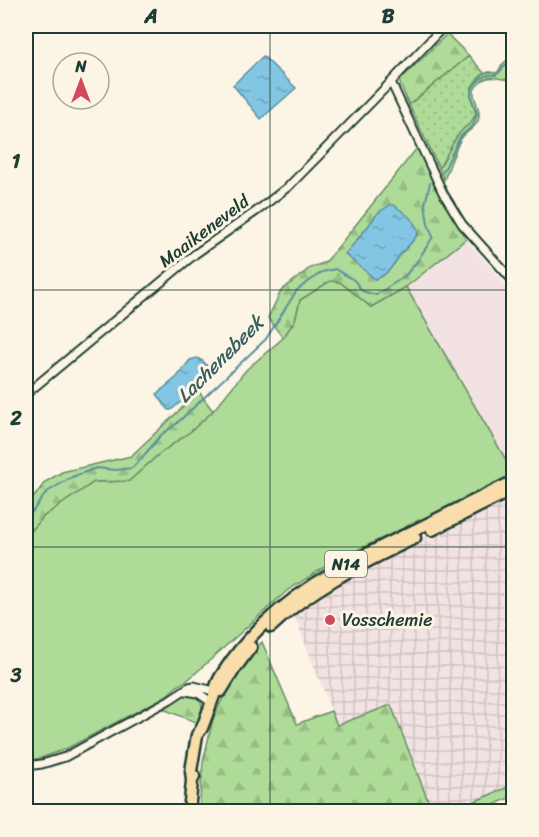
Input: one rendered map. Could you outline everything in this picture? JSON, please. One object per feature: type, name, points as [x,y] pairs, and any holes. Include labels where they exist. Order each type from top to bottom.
[{"type":"main road","name":"N14","points":[[189,812],[192,781],[196,773],[204,735],[202,728],[215,687],[225,669],[249,638],[278,611],[314,583],[357,558],[513,481]]},
{"type":"main road","name":"N14","points":[[213,697],[221,691],[257,640],[278,620],[321,587],[346,572],[513,489]]},
{"type":"street","name":"Maaikeneveld","points":[[26,394],[195,254],[289,186],[444,26]]},
{"type":"street","points":[[391,82],[455,214],[513,282]]},
{"type":"street","points":[[26,766],[65,757],[189,687],[210,690],[213,697]]},
{"type":"shaded area","points":[[466,239],[513,293],[513,472],[406,287]]},
{"type":"shaded area","points":[[513,490],[513,785],[454,811],[432,811],[391,705],[337,725],[294,615],[344,580]]},
{"type":"green space","points":[[447,34],[469,56],[409,105],[399,81]]},
{"type":"green space","points":[[469,56],[484,73],[474,84],[471,92],[476,114],[470,124],[457,136],[439,168],[409,105]]},
{"type":"green space","points":[[513,57],[513,80],[489,78],[482,81],[474,90],[474,98],[479,110],[477,123],[460,140],[444,180],[439,168],[457,136],[470,124],[475,114],[469,96],[473,85],[483,74],[496,73],[504,62]]},
{"type":"green space","points":[[417,148],[466,239],[406,287],[371,307],[340,282],[330,281],[300,300],[295,320],[283,338],[268,318],[281,291],[310,268],[326,262]],"holes":[[[372,221],[418,234],[388,272],[375,279],[349,257],[355,242]]]},
{"type":"green space","points":[[330,281],[340,282],[371,307],[406,287],[513,472],[513,477],[336,560],[288,590],[189,679],[166,696],[66,749],[38,759],[26,759],[26,537],[44,516],[94,482],[129,481],[159,454],[191,431],[213,411],[246,370],[283,338],[295,320],[300,300]]},
{"type":"green space","points":[[199,392],[213,411],[191,431],[159,454],[129,481],[94,482],[44,516],[26,537],[26,508],[45,482],[62,472],[131,456]]},
{"type":"green space","points":[[262,642],[297,724],[331,711],[337,725],[391,705],[432,811],[199,812],[203,762],[213,719],[230,683]]},
{"type":"green space","points":[[185,694],[198,696],[200,699],[202,709],[198,723],[163,709],[168,703]]},
{"type":"green space","points":[[513,785],[513,796],[481,811],[454,812],[473,802]]},
{"type":"water","points":[[263,56],[296,88],[261,119],[233,85]]},
{"type":"water","points":[[390,205],[394,205],[409,217],[418,234],[387,272],[375,279],[345,254],[377,214]]},
{"type":"water","points":[[197,358],[212,371],[211,376],[171,410],[168,410],[157,394],[177,377],[190,360]]},
{"type":"waterway","name":"Lachenebeek","points":[[443,172],[460,137],[473,125],[477,114],[471,97],[476,82],[484,77],[496,75],[507,63],[514,60]]},
{"type":"waterway","name":"Lachenebeek","points":[[26,520],[47,492],[72,477],[96,468],[116,470],[132,468],[161,435],[176,424],[266,339],[297,290],[322,272],[335,269],[354,280],[362,291],[376,295],[405,276],[433,237],[425,204],[430,183]]},
{"type":"place","name":"Vosschemie","points":[[330,620]]}]
